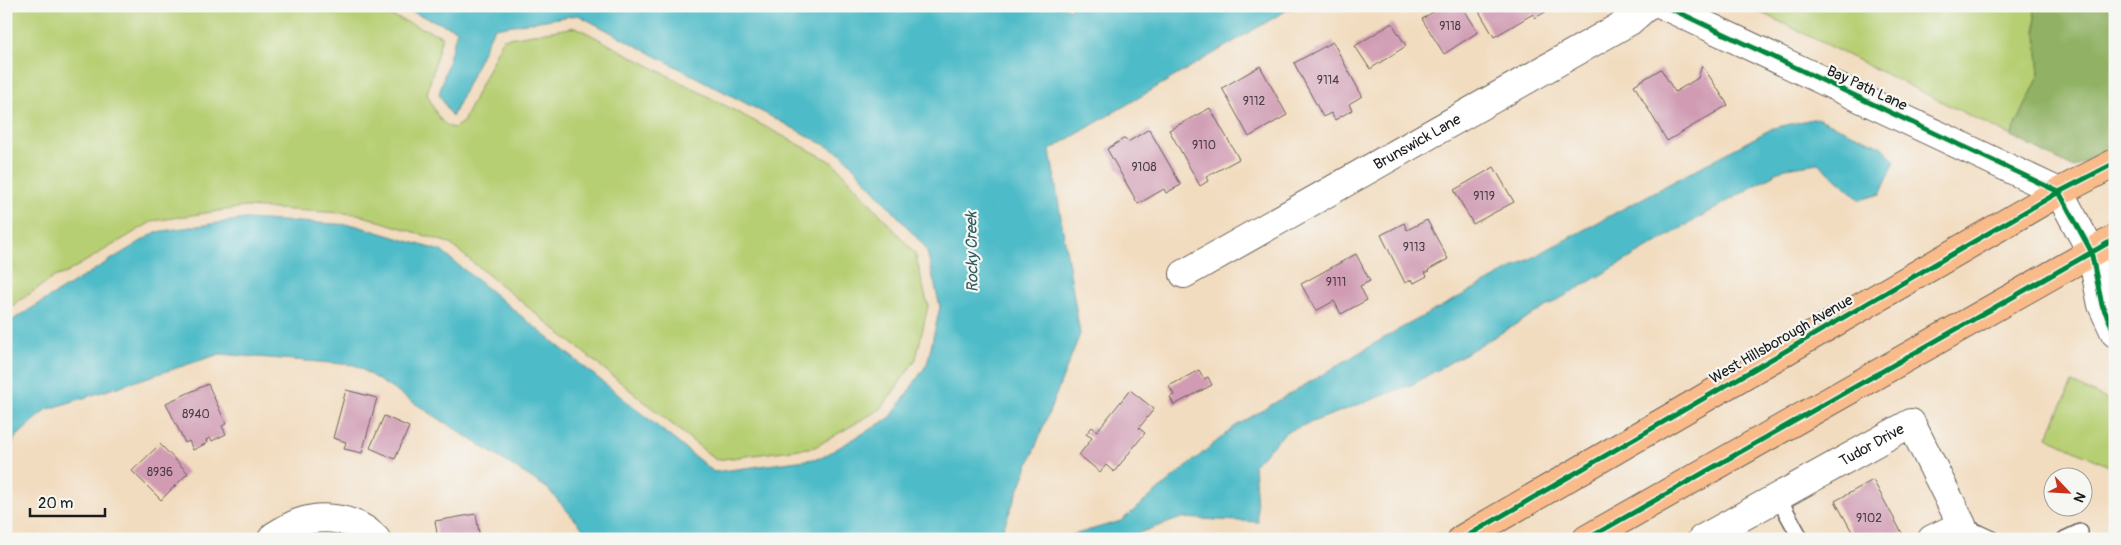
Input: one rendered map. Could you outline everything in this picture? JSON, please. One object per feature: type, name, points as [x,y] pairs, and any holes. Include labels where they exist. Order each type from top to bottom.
[{"type":"main road","name":"West Hillsborough Avenue","points":[[1462,539],[2059,192],[2115,163]]},
{"type":"main road","points":[[1587,539],[2115,239]]},
{"type":"street","name":"Brunswick Lane","points":[[1184,274],[1630,21],[1647,6]]},
{"type":"street","name":"Bay Path Lane","points":[[1665,6],[2059,192]]},
{"type":"street","points":[[2059,192],[2091,251],[2102,304],[2115,333]]},
{"type":"street","name":"Tudor Drive","points":[[1702,539],[1911,423],[1962,525]]},
{"type":"street","points":[[272,539],[299,522],[328,517],[353,524],[376,539]]},
{"type":"street","points":[[1932,539],[1962,525]]},
{"type":"lane","points":[[1778,497],[1801,539]]},
{"type":"lane","points":[[1962,525],[1992,539]]},
{"type":"lane","points":[[2065,539],[2080,532]]},
{"type":"green space","points":[[6,6],[367,6],[442,36],[427,94],[441,120],[454,128],[463,122],[503,39],[576,27],[834,163],[915,253],[928,306],[916,359],[882,408],[815,447],[716,460],[449,243],[357,214],[245,207],[153,221],[66,273],[54,277],[6,310]]},
{"type":"green space","points":[[1748,6],[2034,6],[2040,74],[2011,136]]},
{"type":"green space","points":[[2034,6],[2115,6],[2115,145],[2074,168],[2011,136],[2040,74]]},
{"type":"green space","points":[[2072,383],[2115,403],[2115,469],[2047,437]]},
{"type":"water","name":"Rocky Creek","points":[[397,6],[1065,6],[1069,10],[1072,6],[1294,6],[1050,150],[1080,334],[999,539],[592,539],[547,488],[355,365],[220,354],[46,410],[15,438],[6,457],[6,324],[156,232],[245,219],[354,225],[441,251],[714,472],[821,458],[891,417],[927,364],[940,307],[926,248],[842,154],[578,15],[494,28],[452,117],[439,94],[457,30]]},
{"type":"water","points":[[1817,118],[1881,146],[1895,161],[1880,194],[1860,200],[1818,163],[1785,168],[1413,384],[1286,432],[1254,465],[1258,522],[1182,518],[1121,539],[1059,539],[1121,521],[1234,427],[1394,332],[1773,128]]},
{"type":"building","points":[[1430,6],[1462,6],[1478,32],[1444,54],[1422,19],[1433,12]]},
{"type":"building","points":[[1476,6],[1544,6],[1547,11],[1535,18],[1533,14],[1494,37]]},
{"type":"building","points":[[1392,23],[1406,46],[1370,69],[1355,46]]},
{"type":"building","points":[[1333,42],[1362,96],[1349,104],[1352,110],[1335,120],[1331,113],[1323,117],[1294,63]]},
{"type":"building","points":[[1702,65],[1728,105],[1667,141],[1634,85],[1661,69],[1675,92],[1698,78]]},
{"type":"building","points":[[1260,66],[1287,115],[1249,137],[1222,88]]},
{"type":"building","points":[[1210,108],[1239,159],[1206,177],[1208,181],[1200,186],[1169,130]]},
{"type":"building","points":[[1149,129],[1181,185],[1166,193],[1164,189],[1138,204],[1107,149],[1125,138],[1128,142]]},
{"type":"building","points":[[1494,167],[1514,202],[1473,224],[1454,190]]},
{"type":"building","points":[[1427,220],[1448,259],[1428,270],[1425,273],[1427,276],[1414,283],[1411,280],[1405,283],[1381,235],[1404,223],[1407,230]]},
{"type":"building","points":[[1356,254],[1370,281],[1360,286],[1367,300],[1341,314],[1334,301],[1316,311],[1301,284]]},
{"type":"building","points":[[1199,370],[1204,379],[1208,377],[1212,385],[1174,405],[1170,397],[1174,395],[1169,386]]},
{"type":"building","points":[[208,384],[226,424],[222,426],[226,434],[212,441],[211,438],[206,440],[207,443],[193,450],[189,441],[185,443],[166,403]]},
{"type":"building","points":[[346,390],[377,398],[362,453],[344,449],[346,442],[333,438]]},
{"type":"building","points":[[1130,390],[1154,409],[1139,428],[1145,433],[1114,472],[1106,465],[1100,472],[1079,455],[1092,438],[1086,434],[1092,427],[1097,431]]},
{"type":"building","points":[[384,416],[409,427],[395,459],[370,448]]},
{"type":"building","points":[[160,444],[188,473],[161,500],[132,471]]},
{"type":"building","points":[[1873,480],[1903,535],[1896,539],[1856,539],[1835,501]]},
{"type":"building","points":[[476,514],[480,539],[438,539],[435,521]]},
{"type":"cycle path","points":[[1665,6],[2059,192]]},
{"type":"cycle path","points":[[1462,539],[2059,192],[2115,163]]},
{"type":"cycle path","points":[[2059,192],[2091,251],[2102,305],[2115,333]]},
{"type":"cycle path","points":[[1587,539],[2115,239]]}]
